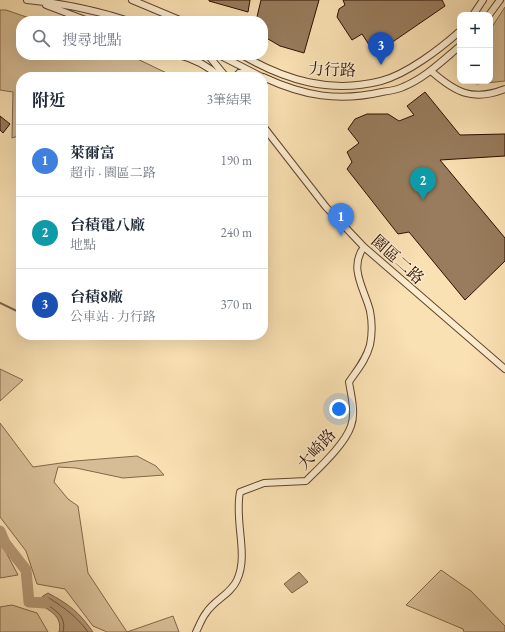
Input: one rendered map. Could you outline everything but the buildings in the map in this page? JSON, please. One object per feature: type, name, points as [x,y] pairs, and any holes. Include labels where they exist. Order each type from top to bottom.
[{"type":"street","points":[[23,0],[62,3],[113,16]]},
{"type":"street","points":[[27,0],[50,6],[75,16]]},
{"type":"street","points":[[132,0],[170,16]]},
{"type":"street","points":[[475,12],[483,0]]},
{"type":"street","points":[[491,12],[500,0]]},
{"type":"street","name":"力行路","points":[[250,60],[262,67],[300,81],[327,85],[354,85],[381,81],[401,73],[428,56],[457,32]]},
{"type":"street","name":"力行路","points":[[268,79],[296,90],[317,96],[345,98],[373,94],[402,88],[431,71],[458,48]]},
{"type":"street","points":[[194,60],[208,67],[214,72]]},
{"type":"street","points":[[212,60],[222,72]]},
{"type":"street","name":"力行路","points":[[229,60],[252,72]]},
{"type":"street","points":[[431,71],[449,87],[460,92],[474,95],[496,93],[505,89]]},
{"type":"street","name":"園區二路","points":[[268,133],[326,207],[364,247],[505,369]]},
{"type":"street","name":"大崎路","points":[[196,632],[206,612],[232,588],[241,570],[243,562],[239,529],[240,492],[264,483],[306,481],[348,433],[352,424],[352,401],[349,382],[366,359],[370,344],[370,312],[365,295],[356,275],[359,258],[364,247]]},
{"type":"shaded area","points":[[505,7],[505,81],[493,82],[493,25]]},
{"type":"shaded area","points":[[0,10],[6,10],[23,16],[16,16],[16,60],[139,60],[165,72],[16,72],[16,137],[12,138],[13,92],[0,90]]},
{"type":"shaded area","points":[[0,369],[23,380],[0,401]]},
{"type":"shaded area","points":[[0,423],[33,467],[75,461],[137,456],[156,466],[164,475],[123,478],[76,468],[58,467],[54,482],[68,499],[78,506],[88,573],[127,632],[107,632],[93,626],[65,589],[37,584],[26,551],[0,517]]},
{"type":"shaded area","points":[[0,541],[18,575],[0,578]]},
{"type":"shaded area","points":[[441,570],[471,591],[505,626],[505,632],[464,632],[463,629],[406,605]]},
{"type":"shaded area","points":[[12,605],[37,613],[48,632],[0,632],[0,607]]},
{"type":"shaded area","points":[[173,616],[179,632],[127,632]]},
{"type":"water","points":[[299,572],[308,582],[292,593],[284,584]]},
{"type":"water","points":[[48,593],[74,610],[93,632],[59,632],[59,622],[54,614],[37,603]]},
{"type":"waterway","points":[[0,303],[16,311]]},
{"type":"waterway","points":[[0,531],[5,543],[26,570],[29,602],[46,603]]},
{"type":"place","name":"台積8廠","points":[[381,65]]},
{"type":"place","name":"台積電八廠","points":[[423,200]]},
{"type":"place","name":"萊爾富","points":[[341,236]]}]
